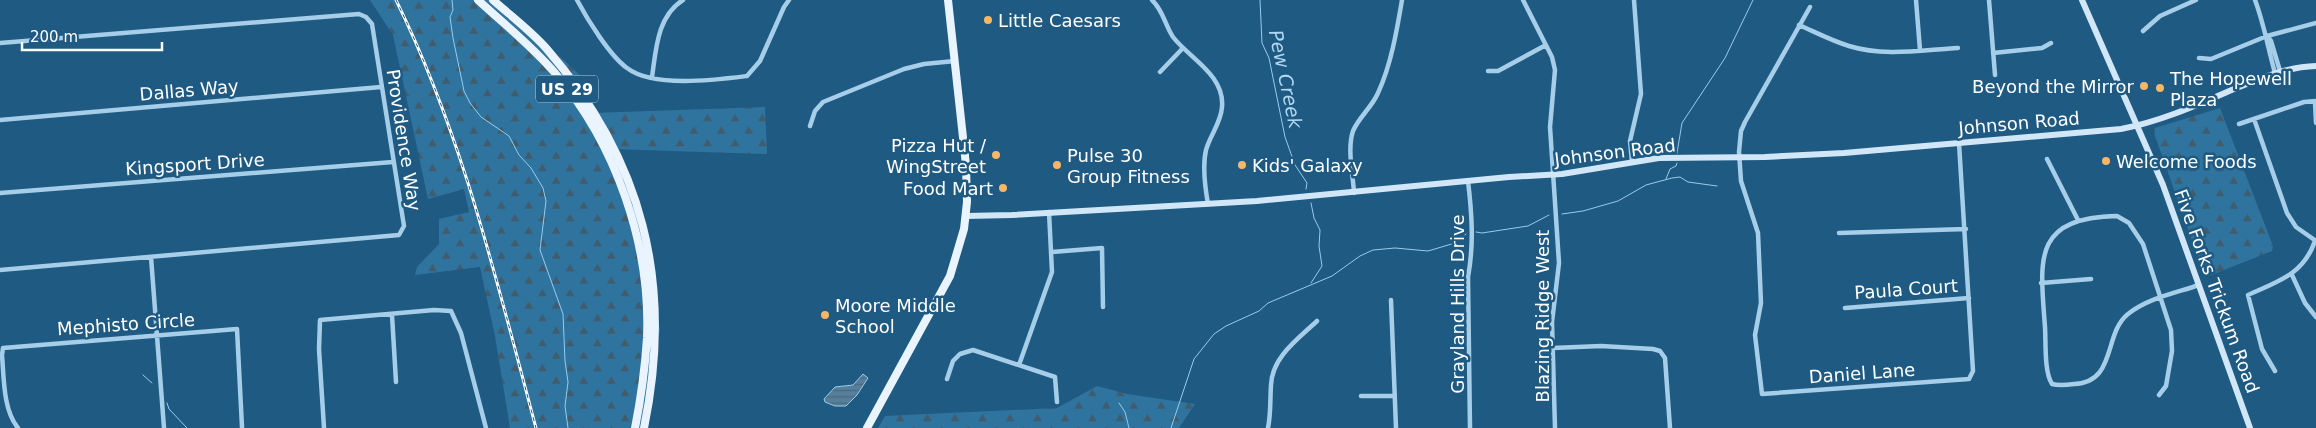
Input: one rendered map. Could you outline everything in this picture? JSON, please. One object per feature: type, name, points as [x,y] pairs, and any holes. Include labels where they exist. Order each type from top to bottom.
[{"type":"main road","name":"US 29","points":[[478,0],[538,54],[557,75],[594,130],[607,154],[625,200],[638,244],[644,284],[647,336],[642,388],[635,428]]},
{"type":"main road","name":"US 29","points":[[493,0],[545,47],[579,89],[602,124],[622,164],[636,203],[648,246],[655,302],[656,336],[652,386],[644,428]]},
{"type":"main road","points":[[868,428],[950,276],[960,247],[966,216],[966,165],[948,0]]},
{"type":"main road","points":[[647,336],[656,336]]},
{"type":"street","points":[[577,0],[587,18],[626,68],[640,76],[682,81],[711,81],[747,76],[760,61],[784,7],[789,0]]},
{"type":"street","points":[[652,77],[657,43],[664,22],[676,4],[683,0]]},
{"type":"street","points":[[1152,0],[1167,22],[1172,35],[1183,48],[1206,68],[1218,86],[1222,105],[1220,119],[1205,156],[1208,204]]},
{"type":"street","points":[[1354,193],[1351,146],[1353,131],[1374,102],[1382,84],[1398,26],[1402,0]]},
{"type":"street","name":"Blazing Ridge West","points":[[1523,0],[1546,45],[1555,70],[1550,112],[1559,263],[1552,322],[1556,428]]},
{"type":"street","points":[[1632,162],[1630,141],[1641,94],[1634,0]]},
{"type":"street","points":[[1916,0],[1920,50]]},
{"type":"street","points":[[1989,0],[1995,75]]},
{"type":"street","name":"Five Forks Trickum Road","points":[[2082,0],[2163,185],[2250,428]]},
{"type":"street","points":[[2143,31],[2160,16],[2196,0]]},
{"type":"street","points":[[2255,0],[2267,36],[2271,40],[2277,72]]},
{"type":"street","points":[[1740,157],[1741,131],[1810,7]]},
{"type":"street","name":"Providence Way","points":[[0,44],[359,14],[366,17],[372,24],[404,226],[400,235],[0,270]]},
{"type":"street","points":[[2199,58],[2211,60],[2267,36],[2316,23]]},
{"type":"street","points":[[1799,25],[1848,46],[1871,51],[1898,54],[1920,50],[1958,48]]},
{"type":"street","points":[[1993,53],[2042,48],[2050,43]]},
{"type":"street","points":[[1488,71],[1498,71],[1546,45]]},
{"type":"street","points":[[1160,72],[1183,48]]},
{"type":"street","points":[[810,126],[815,111],[823,102],[904,69],[924,64],[955,61]]},
{"type":"street","name":"Johnson Road","points":[[966,216],[1208,204],[1354,193],[1468,181],[1553,175],[1667,158],[1844,153],[2137,126],[2195,106],[2277,72],[2316,66]]},
{"type":"street","name":"Dallas Way","points":[[0,120],[381,87]]},
{"type":"street","points":[[2239,124],[2304,102],[2316,102],[2316,123]]},
{"type":"street","points":[[2254,119],[2292,221],[2302,232],[2316,241],[2308,258],[2292,275],[2248,296],[2262,349],[2275,371]]},
{"type":"street","name":"Daniel Lane","points":[[1740,157],[1742,181],[1758,233],[1762,303],[1755,335],[1762,394],[1969,379],[1973,371],[1966,229],[1959,143]]},
{"type":"street","points":[[2046,159],[2078,220]]},
{"type":"street","name":"Kingsport Drive","points":[[0,193],[393,162]]},
{"type":"street","name":"Grayland Hills Drive","points":[[1468,181],[1473,222],[1472,256],[1468,277],[1470,428]]},
{"type":"street","points":[[1019,364],[1052,272],[1049,212]]},
{"type":"street","points":[[2159,395],[2166,386],[2173,345],[2171,330],[2160,298],[2143,244],[2129,223],[2117,216],[2078,220],[2067,224],[2048,243],[2042,263],[2041,283],[2049,380],[2052,384],[2080,384],[2092,379],[2102,371],[2117,328],[2127,314],[2142,305],[2160,298],[2199,285]]},
{"type":"street","points":[[1839,234],[1966,229]]},
{"type":"street","points":[[1052,252],[1102,248],[1103,307]]},
{"type":"street","points":[[151,257],[164,428]]},
{"type":"street","points":[[2292,275],[2304,303],[2316,317]]},
{"type":"street","points":[[2041,283],[2090,279]]},
{"type":"street","name":"Paula Court","points":[[1846,308],[1969,298]]},
{"type":"street","points":[[1391,300],[1396,428]]},
{"type":"street","points":[[324,428],[318,349],[320,320],[434,310],[451,312],[461,332],[486,428]]},
{"type":"street","points":[[392,315],[396,382]]},
{"type":"street","points":[[1268,428],[1272,402],[1272,375],[1275,366],[1285,351],[1317,321]]},
{"type":"street","name":"Mephisto Circle","points":[[18,428],[14,423],[7,402],[2,355],[3,348],[237,330],[242,427]]},
{"type":"street","points":[[1553,348],[1601,346],[1660,351],[1664,358],[1670,428]]},
{"type":"street","points":[[947,379],[953,361],[968,351],[978,350],[1055,377],[1057,402]]},
{"type":"street","points":[[1361,396],[1394,396]]},
{"type":"green space","points":[[370,0],[499,0],[583,78],[592,113],[765,107],[767,154],[611,149],[627,180],[660,330],[641,428],[510,428],[495,336],[480,267],[415,275],[417,267],[439,244],[439,219],[469,212],[464,189],[428,199],[393,35]]},
{"type":"green space","points":[[2220,108],[2273,246],[2272,251],[2209,276],[2204,274],[2154,133],[2155,128]]},
{"type":"green space","points":[[1097,386],[1127,394],[1195,404],[1179,428],[878,428],[885,416],[1057,408]]},
{"type":"shaded area","points":[[863,374],[868,378],[857,395],[846,406],[835,406],[825,402],[824,399],[835,387],[853,385]]},
{"type":"waterway","points":[[452,0],[453,10],[450,17],[464,91],[470,103],[481,117],[509,136],[519,155],[531,168],[543,188],[546,201],[540,250],[563,314],[568,382],[565,406],[568,428]]},
{"type":"waterway","name":"Pew Creek","points":[[1260,0],[1262,43],[1269,58],[1285,137],[1295,165],[1307,183],[1306,189]]},
{"type":"waterway","points":[[1677,153],[1682,123],[1725,58],[1753,0]]},
{"type":"waterway","points":[[1666,179],[1670,169],[1676,166],[1677,163]]},
{"type":"waterway","points":[[1562,214],[1583,211],[1618,201],[1646,185],[1672,178],[1680,177],[1688,182],[1717,186]]},
{"type":"waterway","name":"Pew Creek","points":[[1311,203],[1314,218],[1320,230],[1319,246],[1322,266],[1311,283]]},
{"type":"waterway","points":[[1476,232],[1482,233],[1528,226],[1549,215]]},
{"type":"waterway","name":"Pew Creek","points":[[1171,428],[1194,359],[1214,334],[1226,326],[1259,311],[1268,303],[1332,276],[1360,256],[1373,250],[1395,248],[1428,251],[1455,243],[1466,234]]},
{"type":"waterway","points":[[143,375],[152,383]]},
{"type":"waterway","points":[[167,403],[169,409],[187,428]]},
{"type":"waterway","points":[[1119,403],[1125,412],[1129,428]]},
{"type":"railway","points":[[396,0],[420,51],[441,104],[477,211],[536,428]]},
{"type":"place","name":"Little Caesars","points":[[988,20]]},
{"type":"place","name":"Beyond the Mirror","points":[[2144,86]]},
{"type":"place","name":"The Hopewell Plaza","points":[[2160,88]]},
{"type":"place","name":"Pizza Hut / WingStreet","points":[[996,155]]},
{"type":"place","name":"Welcome Foods","points":[[2106,161]]},
{"type":"place","name":"Pulse 30 Group Fitness","points":[[1057,165]]},
{"type":"place","name":"Kids' Galaxy","points":[[1242,165]]},
{"type":"place","name":"Food Mart","points":[[1003,188]]},
{"type":"place","name":"Moore Middle School","points":[[825,315]]}]
